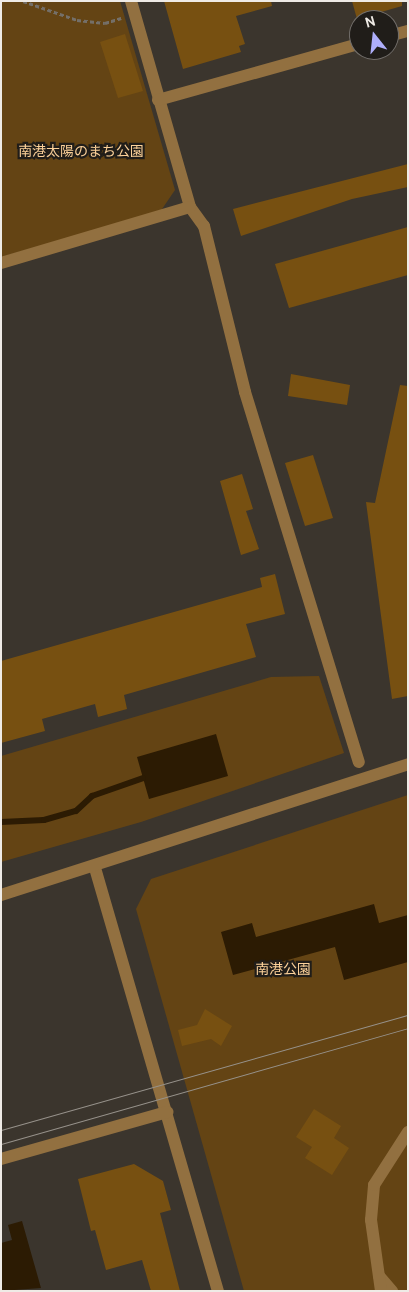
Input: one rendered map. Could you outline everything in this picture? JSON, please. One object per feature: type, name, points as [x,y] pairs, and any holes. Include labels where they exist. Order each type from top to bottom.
[{"type":"street","points":[[131,1],[190,207],[204,226],[245,392],[359,762]]},
{"type":"street","points":[[158,100],[349,47]]},
{"type":"street","points":[[1,263],[190,207]]},
{"type":"street","points":[[1,895],[95,868],[408,764]]},
{"type":"street","points":[[95,868],[218,1291]]},
{"type":"street","points":[[1,1159],[167,1112]]},
{"type":"street","points":[[381,1291],[372,1220],[374,1185],[408,1132]]},
{"type":"street","points":[[380,1276],[392,1291]]},
{"type":"path","points":[[23,1],[77,20],[105,23],[134,14]]},
{"type":"green space","name":"南港太陽のまち公園","points":[[1,1],[120,1],[175,190],[160,212],[1,257]]},
{"type":"green space","points":[[319,676],[344,753],[141,822],[1,862],[1,756],[271,677]]},
{"type":"green space","name":"南港公園","points":[[408,795],[408,1291],[244,1291],[136,909],[151,879]]},
{"type":"shaded area","points":[[216,734],[228,776],[149,799],[137,757]]},
{"type":"shaded area","points":[[374,904],[379,923],[408,915],[408,962],[344,980],[335,947],[233,975],[221,932],[252,923],[256,937]]},
{"type":"shaded area","points":[[22,1221],[41,1288],[1,1291],[1,1243],[12,1240],[8,1225]]},
{"type":"building","points":[[164,1],[271,1],[272,6],[236,16],[245,44],[239,46],[241,52],[183,69]]},
{"type":"building","points":[[352,1],[402,1],[402,6],[388,10],[354,10]]},
{"type":"building","points":[[125,34],[143,91],[118,98],[100,42]]},
{"type":"building","points":[[408,164],[408,187],[352,199],[241,236],[233,209]]},
{"type":"building","points":[[408,227],[408,275],[289,308],[275,264]]},
{"type":"building","points":[[291,374],[350,385],[347,405],[288,396]]},
{"type":"building","points":[[400,385],[408,386],[408,696],[392,699],[366,502],[375,503]]},
{"type":"building","points":[[313,455],[333,518],[305,526],[285,463]]},
{"type":"building","points":[[242,474],[253,509],[246,511],[259,549],[241,555],[220,481]]},
{"type":"building","points":[[275,574],[285,614],[246,624],[256,657],[124,695],[127,709],[98,717],[95,704],[42,719],[45,731],[1,743],[1,661],[262,587],[260,578]]},
{"type":"building","points":[[205,1009],[232,1026],[221,1046],[211,1039],[182,1046],[178,1030],[197,1025]]},
{"type":"building","points":[[314,1109],[341,1126],[334,1138],[349,1148],[332,1175],[305,1158],[312,1147],[296,1137]]},
{"type":"building","points":[[134,1164],[163,1181],[171,1210],[160,1213],[180,1291],[151,1291],[142,1260],[106,1270],[95,1230],[91,1231],[78,1179]]},
{"type":"waterway","points":[[1,822],[44,820],[76,811],[92,796],[143,778]]},
{"type":"tram line","points":[[1,1130],[408,1015]]},
{"type":"tram line","points":[[1,1144],[408,1028]]}]
